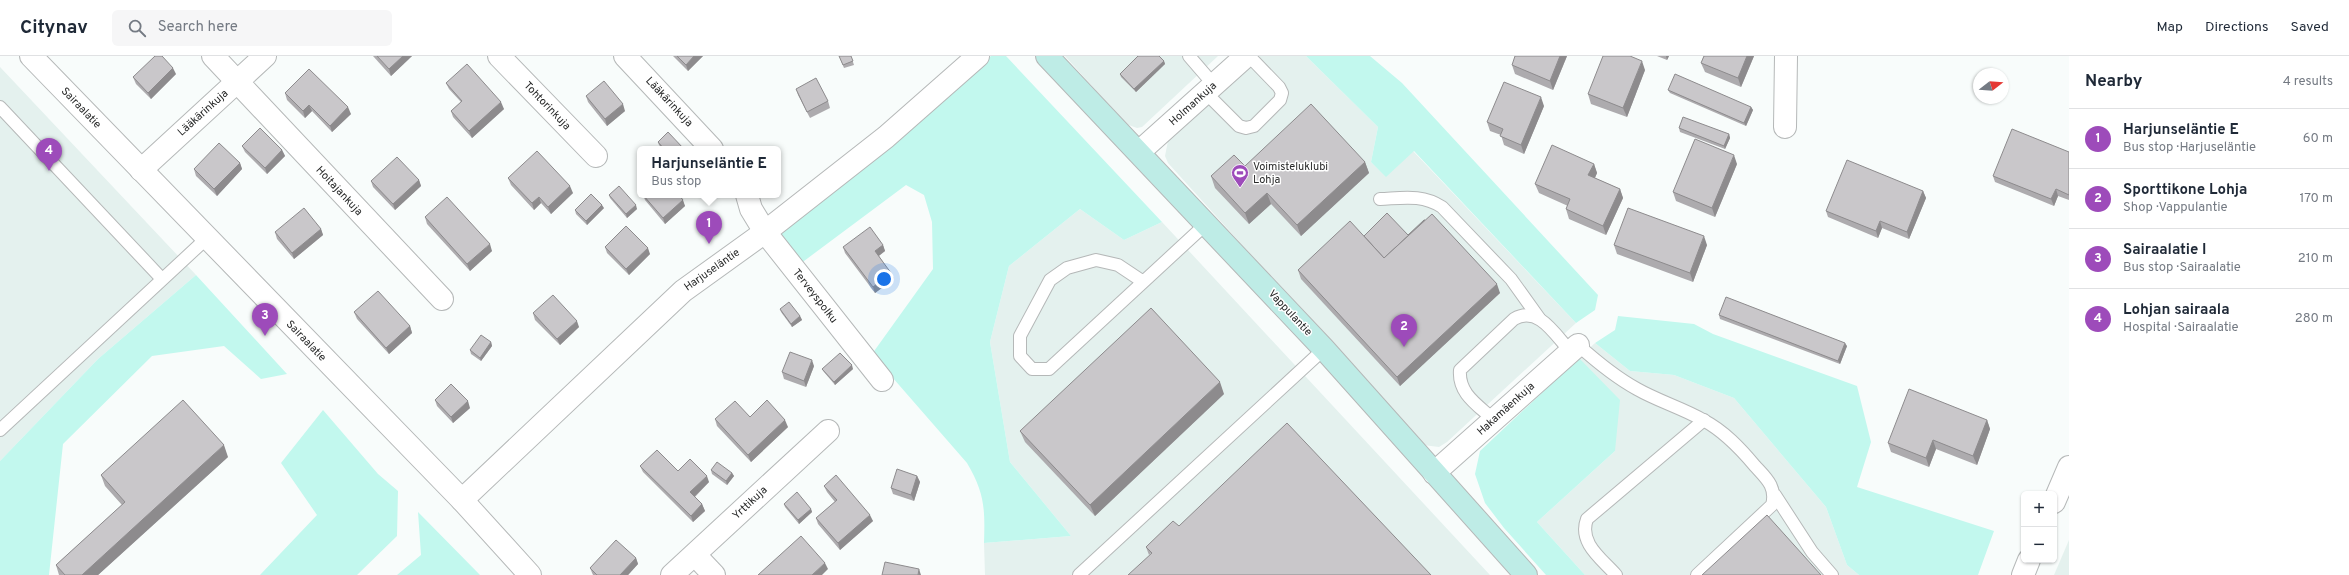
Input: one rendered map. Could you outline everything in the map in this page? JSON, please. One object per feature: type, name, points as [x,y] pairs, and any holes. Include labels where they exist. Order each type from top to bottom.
[{"type":"street","name":"Sairaalatie","points":[[31,56],[462,500],[530,575]]},
{"type":"street","name":"Hoitajankuja","points":[[213,56],[337,190],[442,299]]},
{"type":"street","name":"Lääkärinkuja","points":[[141,170],[265,56]]},
{"type":"street","name":"Tohtorinkuja","points":[[499,56],[596,156]]},
{"type":"street","name":"Lääkärinkuja","points":[[625,56],[709,146]]},
{"type":"street","name":"Harjuseläntie","points":[[462,500],[683,291],[765,232],[886,137],[978,56]]},
{"type":"street","name":"Vappulantie","points":[[1047,56],[1140,152],[1324,350],[1526,575]]},
{"type":"street","name":"Holmankuja","points":[[1140,152],[1210,88],[1248,56]]},
{"type":"street","points":[[1785,127],[1786,56]]},
{"type":"street","name":"Terveyspolku","points":[[749,202],[765,232],[882,380]]},
{"type":"street","name":"Hakamäenkuja","points":[[1434,473],[1574,348]]},
{"type":"street","name":"Yrttikuja","points":[[672,575],[828,431]]},
{"type":"street","points":[[2057,495],[2069,468]]},
{"type":"street","points":[[695,555],[714,575]]},
{"type":"street","points":[[2023,575],[2028,563]]},
{"type":"lane","points":[[1189,56],[1210,88],[1239,126],[1246,128],[1254,126],[1280,100],[1282,93],[1279,87],[1248,56]]},
{"type":"lane","points":[[0,107],[162,279]]},
{"type":"lane","points":[[1380,199],[1417,197],[1430,199],[1442,207],[1511,279],[1539,318],[1574,348],[1636,389],[1704,420],[1736,444],[1771,483],[1775,495],[1812,552],[1832,575]]},
{"type":"lane","points":[[1142,281],[1118,265],[1096,260],[1067,268],[1050,280],[1020,336],[1020,356],[1032,369],[1049,369],[1142,281],[1206,224]]},
{"type":"lane","points":[[0,430],[207,238]]},
{"type":"lane","points":[[1494,420],[1462,390],[1460,370],[1514,318],[1523,314],[1530,314],[1539,318]]},
{"type":"lane","points":[[1079,575],[1324,350]]},
{"type":"lane","points":[[1616,575],[1589,546],[1584,527],[1587,519],[1704,420]]},
{"type":"lane","points":[[1697,575],[1765,514],[1772,505],[1775,495]]},
{"type":"shaded area","points":[[1065,56],[1218,56],[1142,127],[1137,128],[1126,124]]},
{"type":"shaded area","points":[[1260,56],[1306,56],[1378,127],[1371,162],[1386,176],[1413,151],[1576,323],[1447,442],[1439,447],[1423,445],[1168,163],[1165,156],[1168,141]]},
{"type":"shaded area","points":[[0,67],[196,275],[98,359],[0,461]]},
{"type":"shaded area","points":[[1080,209],[1124,240],[1162,222],[1490,575],[985,575],[984,543],[1071,536],[1010,462],[990,342],[1009,266]]},
{"type":"shaded area","points":[[1595,343],[1630,371],[1674,375],[1734,398],[1826,507],[1847,565],[1859,575],[1585,575],[1537,522],[1615,451],[1579,358]]},
{"type":"shaded area","points":[[2069,540],[2069,575],[2054,575]]},
{"type":"green space","points":[[991,56],[1006,56],[1162,222],[1124,240],[1080,209],[1009,266],[990,342],[1010,462],[1071,536],[984,543],[983,502],[981,493],[967,463],[872,354],[933,269],[932,222],[924,195],[906,185],[800,264],[778,231],[948,94]]},
{"type":"green space","points":[[1306,56],[1370,56],[1402,83],[1598,295],[1595,310],[1576,323],[1414,151],[1386,177],[1371,162],[1378,127]]},
{"type":"green space","points":[[196,275],[287,374],[261,379],[224,346],[152,356],[63,444],[49,575],[0,575],[0,461],[98,359]]},
{"type":"green space","points":[[1618,316],[1694,324],[1713,334],[1857,386],[1871,442],[1857,487],[1994,531],[1978,575],[1859,575],[1847,565],[1826,507],[1734,398],[1674,375],[1630,371],[1595,343],[1615,330]]},
{"type":"green space","points":[[1579,358],[1620,400],[1615,451],[1537,522],[1585,575],[1546,575],[1504,528],[1485,503],[1475,474],[1480,451]]},
{"type":"green space","points":[[323,410],[378,474],[398,491],[397,536],[357,575],[260,575],[317,515],[281,463]]},
{"type":"green space","points":[[418,512],[480,575],[397,575],[421,555]]},
{"type":"building","points":[[155,56],[162,56],[173,68],[148,93],[133,77]]},
{"type":"building","points":[[377,56],[403,56],[389,69]]},
{"type":"building","points":[[677,56],[694,56],[686,65]]},
{"type":"building","points":[[839,56],[851,56],[853,61],[843,65]]},
{"type":"building","points":[[1138,56],[1159,56],[1164,61],[1134,89],[1120,74]]},
{"type":"building","points":[[1515,56],[1560,56],[1550,81],[1512,65]]},
{"type":"building","points":[[1603,56],[1630,56],[1642,61],[1623,108],[1588,94]]},
{"type":"building","points":[[1704,56],[1747,56],[1738,78],[1701,63]]},
{"type":"building","points":[[467,64],[501,102],[469,131],[451,111],[462,101],[446,83]]},
{"type":"building","points":[[309,69],[348,107],[330,126],[309,105],[303,111],[285,93]]},
{"type":"building","points":[[1675,74],[1751,107],[1744,123],[1668,90]]},
{"type":"building","points":[[816,78],[828,101],[807,112],[796,89]]},
{"type":"building","points":[[604,81],[623,104],[605,119],[586,96]]},
{"type":"building","points":[[1504,82],[1541,97],[1521,145],[1500,136],[1503,129],[1487,122]]},
{"type":"building","points":[[1311,104],[1365,162],[1297,225],[1267,193],[1245,213],[1211,176],[1234,155],[1245,166]]},
{"type":"building","points":[[1683,117],[1729,134],[1724,146],[1679,128]]},
{"type":"building","points":[[260,128],[282,150],[265,168],[242,146]]},
{"type":"building","points":[[2012,129],[2069,152],[2069,195],[2056,189],[2051,199],[1993,176]]},
{"type":"building","points":[[668,132],[681,146],[661,146],[658,142]]},
{"type":"building","points":[[1695,139],[1734,155],[1712,208],[1673,192]]},
{"type":"building","points":[[219,143],[240,163],[214,189],[194,169]]},
{"type":"building","points":[[1552,145],[1594,164],[1588,175],[1620,189],[1603,226],[1566,209],[1570,199],[1535,184]]},
{"type":"building","points":[[537,151],[570,186],[548,207],[539,197],[532,203],[508,178]]},
{"type":"building","points":[[397,157],[419,180],[393,204],[371,181]]},
{"type":"building","points":[[1847,160],[1923,191],[1907,232],[1880,221],[1876,231],[1826,211]]},
{"type":"building","points":[[619,186],[636,205],[626,214],[609,195]]},
{"type":"building","points":[[591,194],[602,205],[586,221],[575,210]]},
{"type":"building","points":[[447,197],[490,244],[467,264],[425,217]]},
{"type":"building","points":[[646,198],[681,198],[683,200],[663,218]]},
{"type":"building","points":[[304,208],[321,229],[292,253],[275,232]]},
{"type":"building","points":[[1628,208],[1704,236],[1690,273],[1614,245]]},
{"type":"building","points":[[1387,213],[1408,235],[1425,220],[1384,258],[1364,236]]},
{"type":"building","points":[[1432,214],[1497,284],[1397,377],[1298,270],[1350,221],[1384,258]]},
{"type":"building","points":[[626,226],[648,248],[626,269],[605,247]]},
{"type":"building","points":[[870,227],[883,245],[875,251],[891,273],[873,287],[843,247]]},
{"type":"building","points":[[378,291],[410,326],[386,348],[354,312]]},
{"type":"building","points":[[553,295],[577,321],[557,339],[533,313]]},
{"type":"building","points":[[1726,297],[1845,343],[1838,361],[1719,315]]},
{"type":"building","points":[[789,302],[800,316],[791,324],[780,309]]},
{"type":"building","points":[[1151,308],[1220,382],[1090,505],[1020,431]]},
{"type":"building","points":[[481,335],[491,342],[480,358],[470,350]]},
{"type":"building","points":[[790,352],[812,360],[804,381],[782,372]]},
{"type":"building","points":[[840,353],[852,365],[834,382],[822,369]]},
{"type":"building","points":[[451,384],[468,401],[451,417],[435,400]]},
{"type":"building","points":[[1909,389],[1987,420],[1973,456],[1933,440],[1926,458],[1888,443]]},
{"type":"building","points":[[183,400],[224,445],[82,575],[65,575],[56,565],[125,502],[101,475]]},
{"type":"building","points":[[767,400],[785,420],[748,455],[715,419],[735,401],[750,417]]},
{"type":"building","points":[[1287,423],[1431,575],[1128,575],[1152,553],[1146,547],[1173,521],[1179,526]]},
{"type":"building","points":[[657,450],[678,471],[690,459],[707,476],[690,492],[702,504],[691,516],[640,466]]},
{"type":"building","points":[[717,462],[732,473],[726,481],[711,470]]},
{"type":"building","points":[[897,469],[917,476],[911,495],[891,488]]},
{"type":"building","points":[[836,475],[870,515],[838,543],[816,518],[837,500],[824,486]]},
{"type":"building","points":[[797,492],[811,509],[798,520],[784,504]]},
{"type":"building","points":[[1767,515],[1821,575],[1702,575]]},
{"type":"building","points":[[801,536],[825,563],[812,575],[758,575]]},
{"type":"building","points":[[616,540],[636,558],[620,575],[597,575],[590,568]]},
{"type":"building","points":[[885,562],[919,569],[918,575],[882,575]]},
{"type":"place","name":"Lohjan sairaala","points":[[49,171]]},
{"type":"place","name":"Voimisteluklubi Lohja","points":[[1240,188]]},
{"type":"place","name":"Harjunseläntie E","points":[[709,244]]},
{"type":"place","name":"Sairaalatie I","points":[[265,336]]},
{"type":"place","name":"Sporttikone Lohja","points":[[1404,347]]}]
